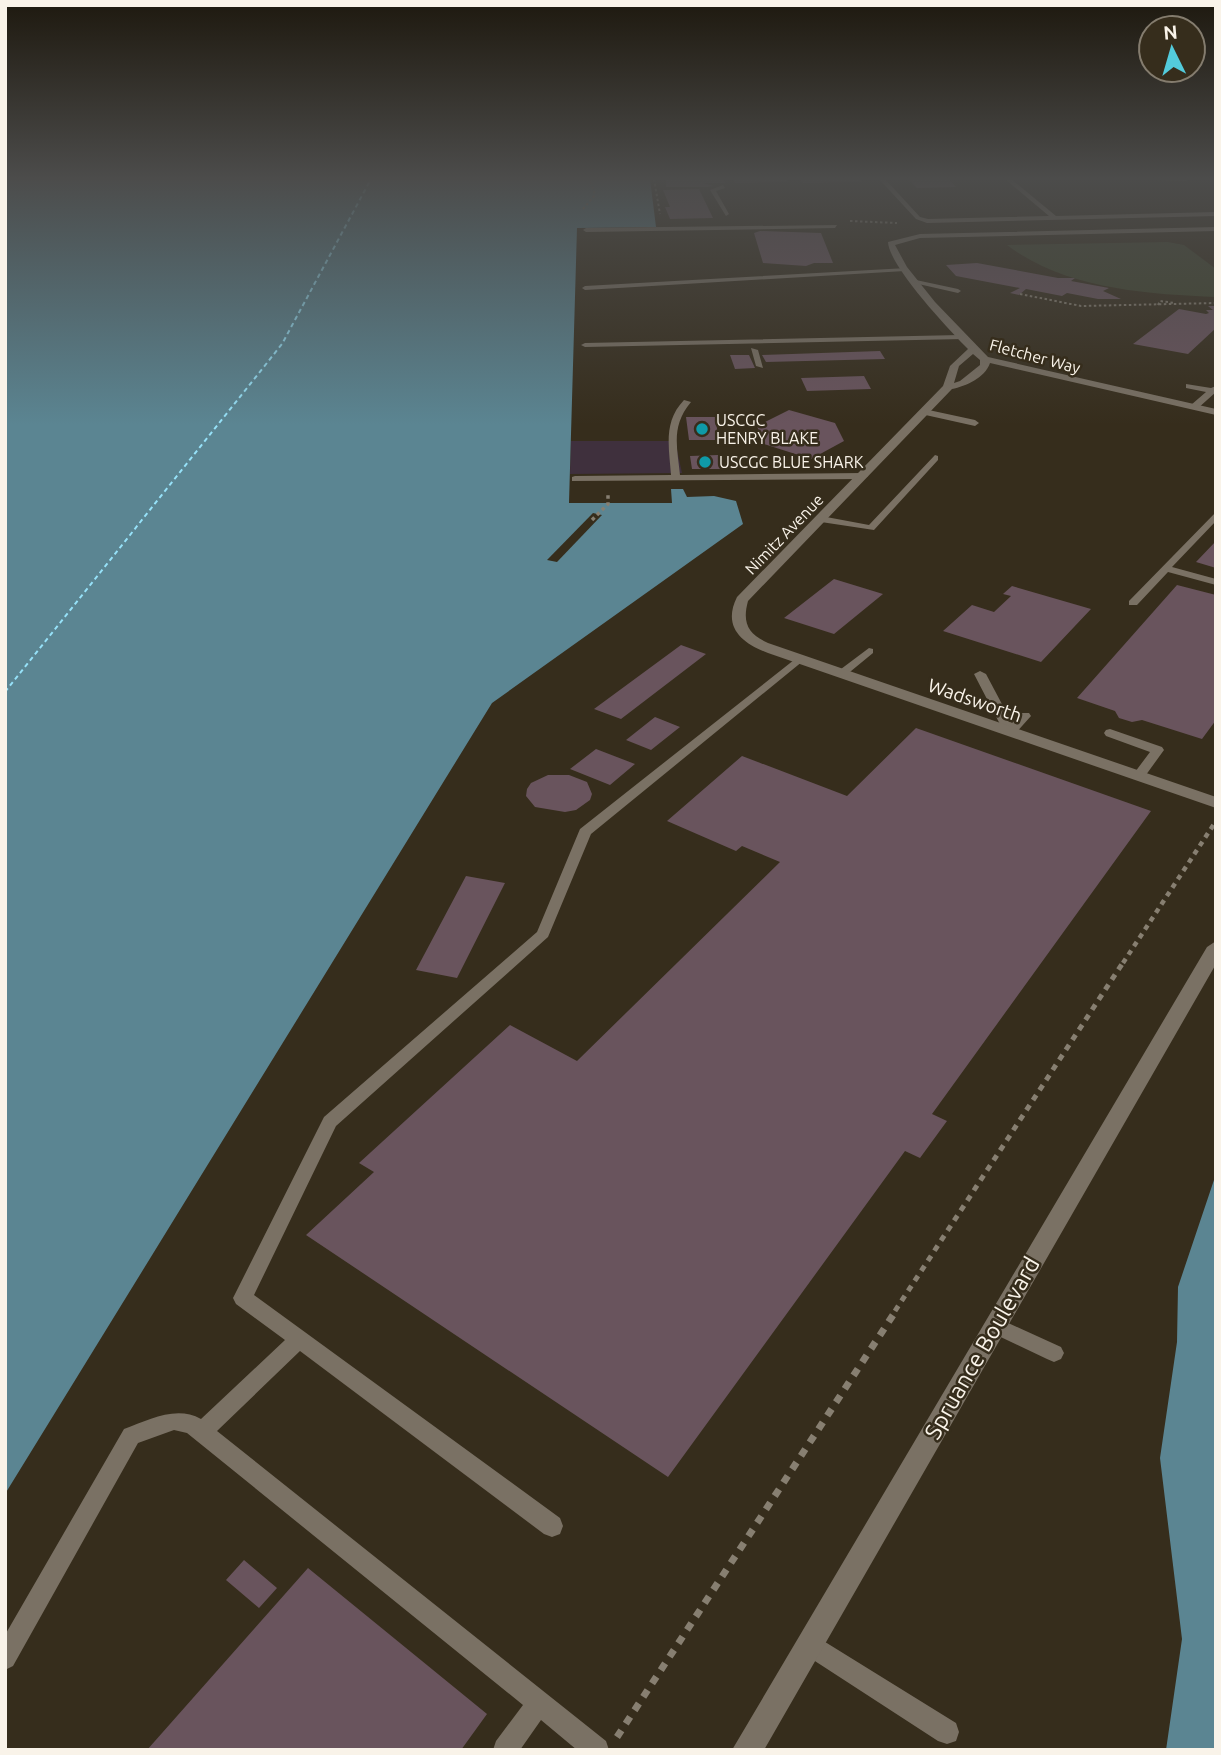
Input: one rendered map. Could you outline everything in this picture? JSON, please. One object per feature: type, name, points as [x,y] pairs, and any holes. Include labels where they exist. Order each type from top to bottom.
[{"type":"street","name":"Fletcher Way","points":[[899,261],[972,351],[985,359],[1216,412]]},
{"type":"street","name":"Nimitz Avenue","points":[[948,387],[948,374],[963,355],[972,351]]},
{"type":"street","name":"Nimitz Avenue","points":[[736,616],[742,600],[948,387],[964,383],[985,366],[985,359]]},
{"type":"street","name":"Wadsworth","points":[[736,616],[741,630],[751,642],[1216,803]]},
{"type":"street","name":"Spruance Boulevard","points":[[747,1750],[1216,947]]},
{"type":"lane","points":[[585,288],[905,269]]},
{"type":"lane","points":[[916,282],[958,291]]},
{"type":"lane","points":[[585,345],[960,337]]},
{"type":"lane","points":[[717,342],[718,351],[882,346],[867,339]]},
{"type":"lane","points":[[754,350],[760,366]]},
{"type":"lane","points":[[1189,386],[1214,389]]},
{"type":"lane","points":[[1195,407],[1214,389]]},
{"type":"lane","points":[[676,478],[672,423],[675,412],[687,402]]},
{"type":"lane","points":[[924,412],[975,423]]},
{"type":"lane","points":[[821,519],[872,528],[935,458]]},
{"type":"lane","points":[[575,479],[863,476]]},
{"type":"lane","points":[[1133,603],[1216,515]]},
{"type":"lane","points":[[1167,569],[1216,582]]},
{"type":"lane","points":[[841,674],[869,651]]},
{"type":"lane","points":[[552,1526],[243,1298],[330,1122],[544,934],[585,832],[799,659]]},
{"type":"lane","points":[[980,674],[1010,732],[1025,716]]},
{"type":"lane","points":[[1110,733],[1158,750],[1138,776]]},
{"type":"lane","points":[[995,1325],[1054,1353]]},
{"type":"lane","points":[[202,1432],[300,1339]]},
{"type":"lane","points":[[5,1658],[131,1436],[174,1422],[192,1424],[597,1750]]},
{"type":"lane","points":[[809,1644],[947,1732]]},
{"type":"lane","points":[[505,1750],[539,1703]]},
{"type":"path","points":[[1020,294],[1081,306],[1216,303]]},
{"type":"path","points":[[592,520],[608,504]]},
{"type":"path","points":[[609,1750],[1216,821]]},
{"type":"shaded area","points":[[571,441],[675,441],[682,473],[570,474]]},
{"type":"green space","points":[[1032,261],[1205,261],[1216,269],[1216,297],[1134,291],[1080,280]]},
{"type":"water","points":[[5,261],[576,261],[569,503],[672,503],[671,489],[683,489],[687,497],[714,496],[736,501],[743,524],[492,703],[5,1494]]},
{"type":"water","points":[[1216,1174],[1216,1750],[1166,1750],[1182,1639],[1160,1458],[1177,1342],[1178,1287]]},
{"type":"pier","points":[[593,513],[602,515],[557,562],[547,560]]},
{"type":"building","points":[[762,261],[833,263],[806,266]]},
{"type":"building","points":[[977,263],[1058,278],[1075,278],[1071,281],[1109,288],[1103,291],[1121,299],[1098,299],[1067,293],[1062,296],[1026,289],[1019,295],[1010,293],[1020,288],[956,276],[946,265]]},
{"type":"building","points":[[1208,306],[1216,306],[1216,328],[1188,354],[1133,344],[1179,309],[1206,314],[1209,313],[1206,310],[1213,310]]},
{"type":"building","points":[[880,351],[885,359],[766,362],[762,355]]},
{"type":"building","points":[[730,355],[749,355],[755,368],[735,369]]},
{"type":"building","points":[[864,376],[871,389],[807,391],[801,378]]},
{"type":"building","points":[[789,410],[835,423],[844,441],[811,459],[764,444],[757,426]]},
{"type":"building","name":"USCGC HENRY BLAKE","points":[[686,417],[715,417],[719,440],[689,440]]},
{"type":"building","name":"USCGC BLUE SHARK","points":[[718,455],[721,469],[692,469],[690,456]]},
{"type":"building","points":[[1216,541],[1216,568],[1196,562]]},
{"type":"building","points":[[834,579],[883,594],[834,634],[784,618]]},
{"type":"building","points":[[1177,585],[1216,595],[1216,720],[1202,739],[1142,720],[1132,722],[1119,718],[1115,711],[1077,698]]},
{"type":"building","points":[[1012,586],[1091,609],[1041,662],[943,631],[972,605],[994,612],[1011,596],[1003,594]]},
{"type":"building","points":[[681,645],[706,654],[621,719],[594,709]]},
{"type":"building","points":[[655,717],[680,727],[651,750],[626,740]]},
{"type":"building","points":[[916,728],[1151,811],[932,1114],[947,1121],[920,1158],[905,1151],[668,1477],[306,1235],[374,1172],[359,1163],[510,1025],[577,1061],[780,862],[742,846],[736,851],[667,821],[742,756],[847,796]]},
{"type":"building","points":[[596,749],[635,764],[610,785],[570,769]]},
{"type":"building","points":[[548,775],[569,775],[587,782],[592,794],[590,800],[576,810],[565,812],[535,807],[526,796],[527,789],[531,783]]},
{"type":"building","points":[[466,876],[505,883],[457,978],[416,970]]},
{"type":"building","points":[[244,1560],[277,1588],[259,1608],[226,1580]]},
{"type":"building","points":[[308,1568],[487,1714],[461,1750],[147,1750]]},
{"type":"ferry route","points":[[5,692],[282,344],[327,261]]},
{"type":"place","name":"USCGC HENRY BLAKE","points":[[702,429]]},
{"type":"place","name":"USCGC BLUE SHARK","points":[[705,462]]}]
